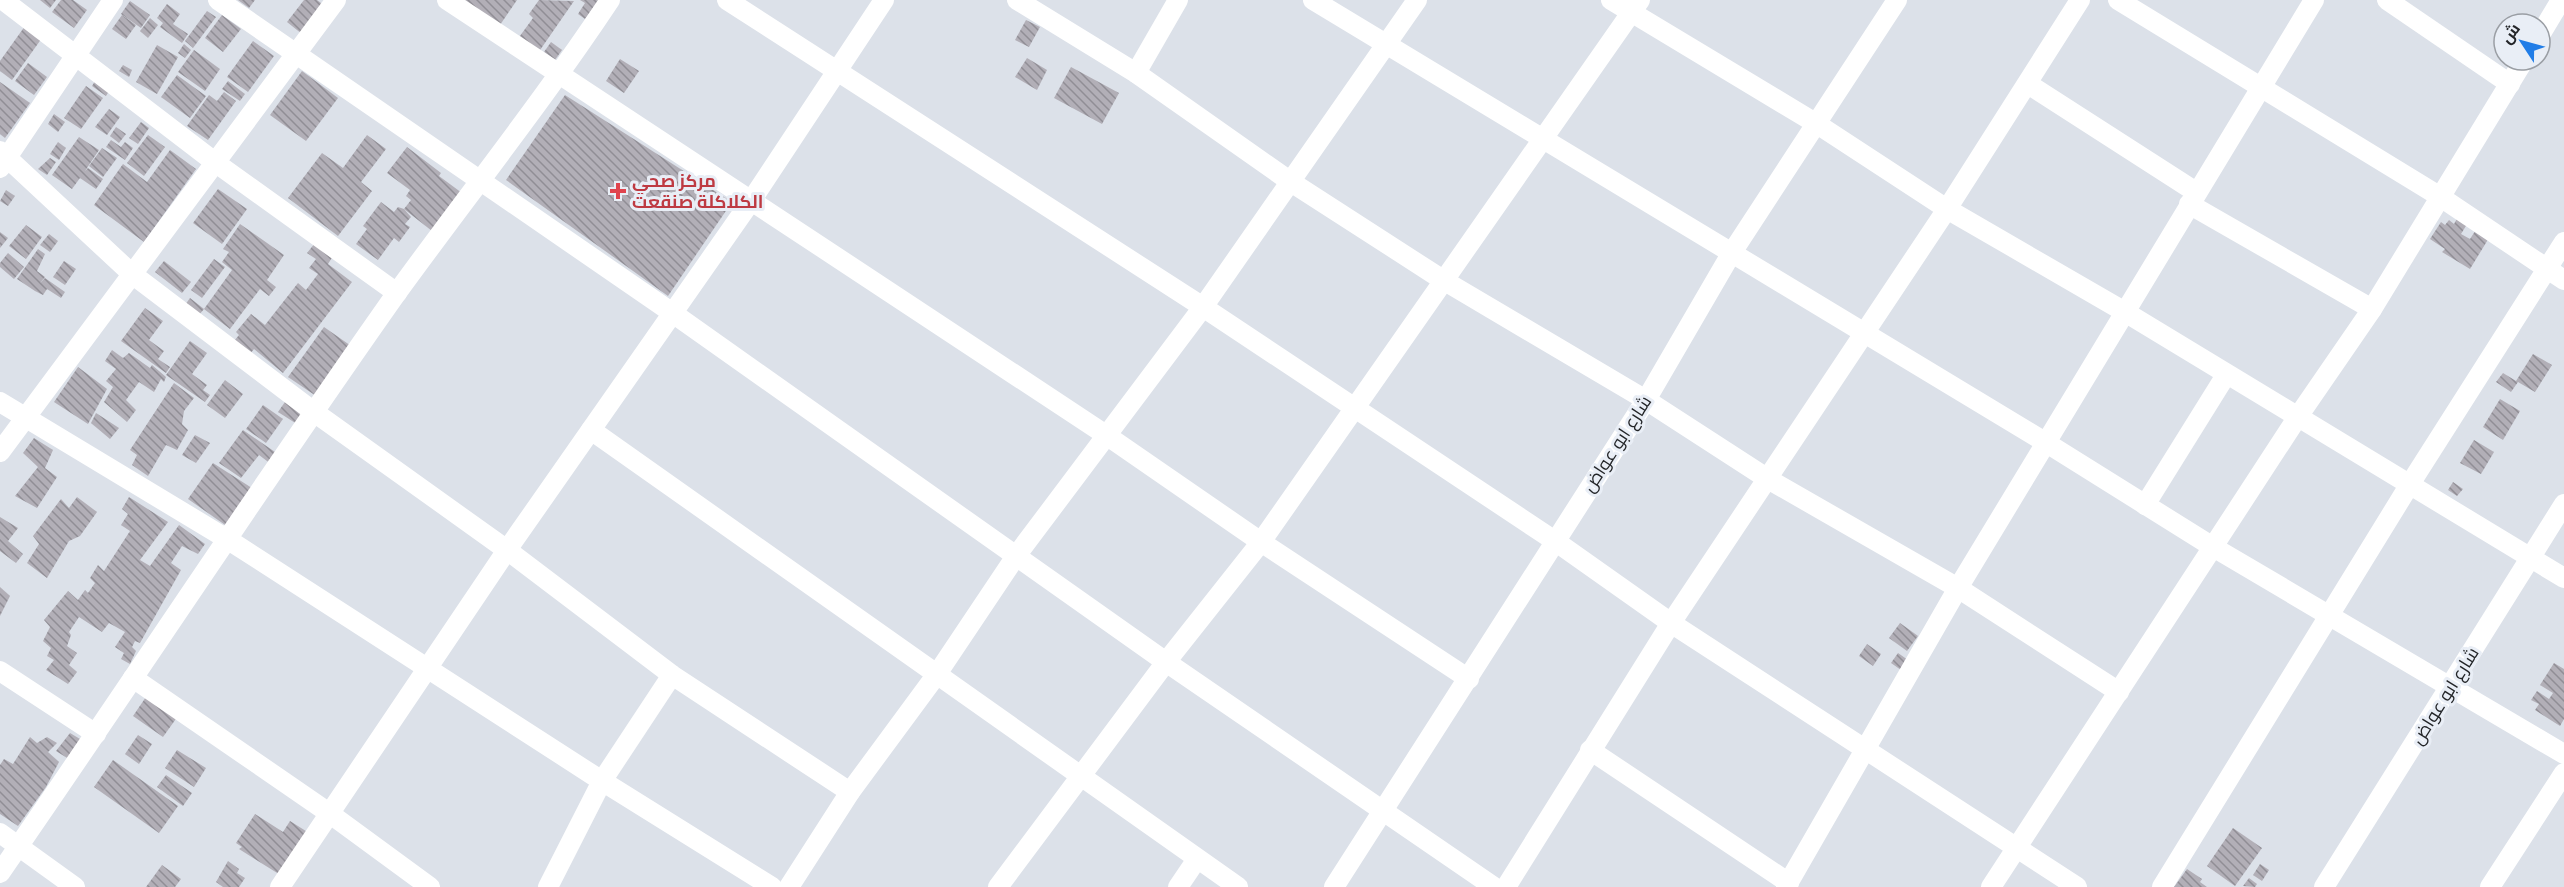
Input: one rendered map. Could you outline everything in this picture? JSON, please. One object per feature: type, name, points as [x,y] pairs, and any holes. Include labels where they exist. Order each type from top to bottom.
[{"type":"street","points":[[3,0],[216,163],[398,293]]},
{"type":"street","points":[[113,0],[77,56],[2,159],[132,274],[314,412],[507,550],[672,675],[850,792]]},
{"type":"street","points":[[218,0],[674,314],[1166,662],[1494,887]]},
{"type":"street","points":[[0,452],[336,0]]},
{"type":"street","points":[[447,0],[1106,435],[1261,542],[1469,679]]},
{"type":"street","points":[[0,873],[314,412],[480,181],[561,75],[610,0]]},
{"type":"street","points":[[727,0],[1203,307],[1555,541],[1671,622],[2018,846],[2077,887]]},
{"type":"street","points":[[280,887],[507,550],[752,201],[884,0]]},
{"type":"street","points":[[1017,0],[1136,73],[1291,182],[1443,280],[1646,400],[1768,479],[1958,588],[2119,692]]},
{"type":"street","points":[[1136,73],[1178,0]]},
{"type":"street","points":[[1313,0],[2045,442],[2213,547],[2564,754]]},
{"type":"street","points":[[789,887],[850,792],[937,674],[1016,556],[1203,307],[1417,0]]},
{"type":"street","points":[[1611,0],[1635,6],[1947,209],[2125,312],[2296,418],[2564,578]]},
{"type":"street","name":"شارع ابو عواض","points":[[1334,887],[1646,400],[1731,254],[1896,0]]},
{"type":"street","points":[[1506,887],[1671,622],[1947,209],[2080,0]]},
{"type":"street","points":[[2118,0],[2439,196],[2564,280]]},
{"type":"street","points":[[1590,750],[1788,885],[1958,588],[2314,0]]},
{"type":"street","points":[[2387,0],[2510,84]]},
{"type":"street","points":[[2552,15],[2561,0]]},
{"type":"street","points":[[998,887],[1081,779],[1166,662],[1261,542],[1635,6]]},
{"type":"street","points":[[1991,887],[2296,418],[2372,309],[2439,196],[2517,72]]},
{"type":"street","points":[[2028,84],[2193,198],[2372,309]]},
{"type":"street","points":[[2162,887],[2331,616],[2410,484],[2564,242]]},
{"type":"street","points":[[2145,505],[2226,375]]},
{"type":"street","points":[[0,402],[227,539],[602,781],[772,887]]},
{"type":"street","points":[[591,430],[937,674],[1081,779],[1238,887]]},
{"type":"street","name":"شارع ابو عواض","points":[[2324,887],[2452,687],[2564,504]]},
{"type":"street","points":[[0,671],[96,734]]},
{"type":"street","points":[[548,887],[602,781],[672,675]]},
{"type":"street","points":[[133,678],[329,813],[404,880],[430,887]]},
{"type":"street","points":[[2490,887],[2564,773]]},
{"type":"street","points":[[0,833],[75,887]]},
{"type":"street","points":[[1178,887],[1197,859]]},
{"type":"building","points":[[40,0],[56,0],[50,8]]},
{"type":"building","points":[[61,0],[73,0],[87,10],[74,28],[52,12]]},
{"type":"building","points":[[238,0],[255,0],[249,8]]},
{"type":"building","points":[[304,0],[317,0],[329,9],[307,38],[287,22]]},
{"type":"building","points":[[455,0],[517,0],[500,25]]},
{"type":"building","points":[[539,0],[574,1],[538,53],[517,40],[533,18],[529,14]]},
{"type":"building","points":[[580,0],[599,0],[585,19],[578,14],[585,3]]},
{"type":"building","points":[[130,1],[150,15],[141,28],[121,14]]},
{"type":"building","points":[[167,4],[180,14],[173,24],[188,34],[182,43],[160,27],[163,23],[157,18]]},
{"type":"building","points":[[207,11],[216,17],[193,48],[185,41]]},
{"type":"building","points":[[122,15],[136,25],[126,39],[112,29]]},
{"type":"building","points":[[222,15],[241,29],[223,52],[205,38]]},
{"type":"building","points":[[150,18],[158,25],[148,38],[140,31]]},
{"type":"building","points":[[1026,20],[1040,27],[1029,47],[1015,40]]},
{"type":"building","points":[[25,26],[42,38],[12,80],[0,71],[0,61]]},
{"type":"building","points":[[253,41],[274,56],[248,92],[227,77]]},
{"type":"building","points":[[551,42],[562,50],[555,60],[544,52]]},
{"type":"building","points":[[184,44],[191,50],[185,58],[178,53]]},
{"type":"building","points":[[157,45],[178,57],[157,94],[136,82]]},
{"type":"building","points":[[194,50],[220,69],[205,91],[178,72]]},
{"type":"building","points":[[1027,58],[1047,70],[1037,90],[1015,77]]},
{"type":"building","points":[[620,59],[639,71],[624,93],[606,81]]},
{"type":"building","points":[[28,63],[47,77],[34,95],[15,81]]},
{"type":"building","points":[[123,65],[132,70],[129,77],[119,71]]},
{"type":"building","points":[[1071,67],[1119,93],[1102,124],[1054,98]]},
{"type":"building","points":[[302,71],[338,98],[306,141],[270,115]]},
{"type":"building","points":[[177,75],[206,96],[190,118],[161,97]]},
{"type":"building","points":[[97,78],[111,88],[106,96],[92,86]]},
{"type":"building","points":[[228,81],[245,94],[240,101],[222,89]]},
{"type":"building","points":[[0,82],[30,103],[5,138],[0,134]]},
{"type":"building","points":[[86,86],[103,98],[81,129],[64,118]]},
{"type":"building","points":[[224,92],[236,101],[208,140],[187,126],[209,95],[217,101]]},
{"type":"building","name":"مركز صحي الكلاكلة صنقعت","points":[[565,95],[732,202],[668,296],[506,180]]},
{"type":"building","points":[[109,109],[120,117],[107,135],[95,127]]},
{"type":"building","points":[[54,114],[65,122],[58,132],[48,124]]},
{"type":"building","points":[[141,122],[149,128],[138,144],[129,138]]},
{"type":"building","points":[[116,127],[126,134],[119,143],[110,136]]},
{"type":"building","points":[[148,135],[165,147],[144,176],[127,163]]},
{"type":"building","points":[[367,135],[386,149],[361,182],[372,191],[338,236],[288,198],[322,153],[343,168]]},
{"type":"building","points":[[79,137],[99,150],[85,171],[88,168],[103,179],[96,189],[80,178],[72,189],[52,175]]},
{"type":"building","points":[[111,140],[121,147],[125,142],[133,148],[125,160],[106,147]]},
{"type":"building","points":[[58,142],[66,148],[59,160],[50,154]]},
{"type":"building","points":[[407,147],[441,173],[439,176],[462,193],[432,231],[404,209],[411,200],[406,196],[410,190],[387,173]]},
{"type":"building","points":[[102,148],[117,158],[103,177],[89,166]]},
{"type":"building","points":[[170,150],[196,169],[144,242],[94,205],[123,164],[147,182]]},
{"type":"building","points":[[50,158],[56,162],[47,175],[38,169]]},
{"type":"building","points":[[218,189],[247,209],[222,244],[193,223]]},
{"type":"building","points":[[6,190],[15,196],[8,206],[0,201]]},
{"type":"building","points":[[381,202],[394,212],[398,207],[404,209],[411,217],[405,224],[410,227],[399,242],[394,238],[378,260],[356,244],[367,229],[363,226]]},
{"type":"building","points":[[2459,215],[2469,221],[2461,234],[2470,239],[2479,225],[2492,233],[2470,269],[2442,252],[2445,249],[2430,239],[2441,222],[2445,225],[2449,220],[2454,224]]},
{"type":"building","points":[[240,224],[284,255],[267,280],[276,287],[269,296],[260,289],[230,329],[204,309],[232,270],[222,262],[229,252],[223,249]]},
{"type":"building","points":[[26,225],[42,237],[26,259],[9,246]]},
{"type":"building","points":[[0,232],[8,238],[0,248]]},
{"type":"building","points":[[49,234],[58,241],[50,252],[40,245]]},
{"type":"building","points":[[315,243],[333,256],[328,264],[352,282],[283,373],[254,349],[250,354],[234,341],[239,335],[236,332],[251,314],[265,325],[298,283],[306,290],[318,274],[309,268],[316,259],[307,253]]},
{"type":"building","points":[[38,249],[45,254],[37,271],[45,277],[40,283],[45,278],[65,292],[61,298],[47,289],[43,295],[17,279]]},
{"type":"building","points":[[8,253],[24,267],[14,279],[0,267],[0,263]]},
{"type":"building","points":[[214,259],[225,267],[202,298],[191,290]]},
{"type":"building","points":[[64,261],[76,269],[65,285],[53,277]]},
{"type":"building","points":[[164,261],[191,282],[182,293],[155,272]]},
{"type":"building","points":[[190,298],[204,309],[199,315],[185,305]]},
{"type":"building","points":[[145,308],[163,321],[149,340],[164,351],[158,359],[170,367],[166,373],[121,341]]},
{"type":"building","points":[[324,327],[354,348],[319,398],[288,377]]},
{"type":"building","points":[[190,341],[207,353],[192,374],[207,385],[203,390],[210,395],[205,402],[166,375]]},
{"type":"building","points":[[112,350],[123,358],[129,353],[150,368],[152,365],[166,377],[164,382],[161,379],[154,392],[139,382],[126,400],[136,410],[127,422],[104,402],[113,387],[106,381],[116,369],[105,361]]},
{"type":"building","points":[[2533,354],[2552,365],[2535,392],[2518,382],[2511,392],[2496,382],[2503,373],[2516,381]]},
{"type":"building","points":[[78,367],[107,389],[88,424],[54,402]]},
{"type":"building","points":[[225,380],[243,394],[225,418],[207,405]]},
{"type":"building","points":[[174,383],[194,398],[184,411],[182,424],[188,430],[177,450],[166,445],[148,476],[132,465],[137,455],[130,450]]},
{"type":"building","points":[[287,399],[308,413],[300,426],[278,412]]},
{"type":"building","points":[[2500,399],[2520,411],[2503,440],[2483,427]]},
{"type":"building","points":[[263,405],[283,419],[266,443],[246,429]]},
{"type":"building","points":[[96,413],[119,428],[110,439],[91,423]]},
{"type":"building","points":[[243,430],[278,454],[271,464],[259,455],[241,478],[219,463]]},
{"type":"building","points":[[195,435],[210,443],[196,463],[182,455]]},
{"type":"building","points":[[34,438],[53,450],[45,468],[57,477],[37,508],[15,496],[38,467],[23,453]]},
{"type":"building","points":[[2474,440],[2494,452],[2481,474],[2460,463]]},
{"type":"building","points":[[213,463],[255,490],[228,527],[188,499]]},
{"type":"building","points":[[2453,482],[2463,489],[2457,496],[2448,490]]},
{"type":"building","points":[[77,497],[97,512],[80,536],[69,541],[47,578],[27,563],[39,544],[33,536],[61,499],[69,508]]},
{"type":"building","points":[[129,497],[168,522],[140,560],[150,566],[179,525],[205,544],[198,554],[182,546],[171,563],[181,570],[140,643],[135,641],[132,647],[136,651],[130,664],[121,659],[124,653],[115,647],[125,632],[109,623],[102,632],[79,617],[69,632],[71,635],[67,646],[77,653],[69,665],[77,672],[68,684],[46,670],[54,660],[47,656],[51,648],[43,641],[50,627],[44,620],[68,591],[78,600],[85,590],[88,593],[95,583],[90,578],[98,565],[104,571],[130,531],[121,525],[128,514],[122,509]]},
{"type":"building","points":[[0,517],[18,528],[8,541],[23,554],[16,563],[0,551]]},
{"type":"building","points":[[0,587],[10,596],[0,616]]},
{"type":"building","points":[[1900,623],[1918,636],[1907,651],[1889,638]]},
{"type":"building","points":[[1867,644],[1881,654],[1873,666],[1859,656]]},
{"type":"building","points":[[1898,653],[1908,660],[1901,670],[1891,663]]},
{"type":"building","points":[[2554,663],[2564,669],[2564,719],[2560,726],[2535,710],[2539,704],[2531,700],[2537,691],[2549,699],[2553,693],[2540,685]]},
{"type":"building","points":[[148,694],[178,716],[163,737],[133,716]]},
{"type":"building","points":[[70,733],[85,742],[72,761],[56,751]]},
{"type":"building","points":[[138,735],[152,744],[139,764],[125,754]]},
{"type":"building","points":[[30,737],[37,743],[47,737],[57,743],[48,752],[59,762],[46,787],[18,826],[0,814],[0,765],[4,759],[13,764]]},
{"type":"building","points":[[177,750],[206,768],[194,787],[165,768]]},
{"type":"building","points":[[113,760],[178,806],[159,833],[94,787]]},
{"type":"building","points":[[166,775],[192,793],[183,806],[157,787]]},
{"type":"building","points":[[255,814],[283,832],[290,821],[309,833],[282,876],[239,849],[242,847],[236,843]]},
{"type":"building","points":[[2233,828],[2262,848],[2235,886],[2207,866]]},
{"type":"building","points":[[228,861],[239,869],[237,873],[245,878],[239,887],[223,887],[216,882]]},
{"type":"building","points":[[2260,864],[2269,870],[2262,881],[2253,875]]},
{"type":"building","points":[[162,865],[181,879],[175,887],[146,887]]},
{"type":"building","points":[[2187,869],[2202,879],[2200,882],[2207,887],[2174,887]]},
{"type":"building","points":[[2249,878],[2257,884],[2255,887],[2243,886]]},
{"type":"place","name":"مركز صحي الكلاكلة صنقعت","points":[[618,191]]}]
